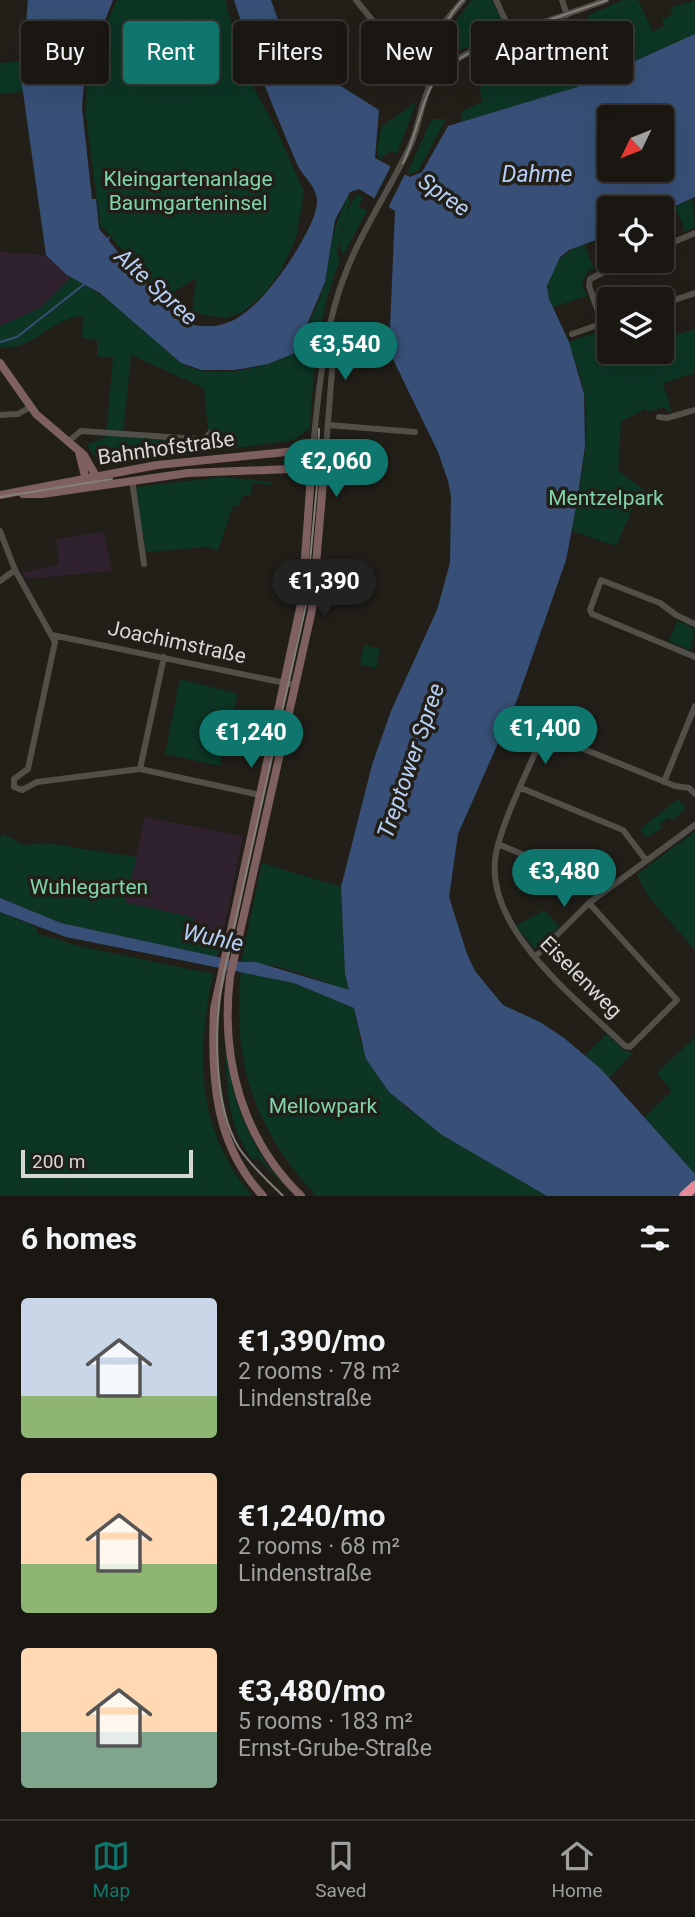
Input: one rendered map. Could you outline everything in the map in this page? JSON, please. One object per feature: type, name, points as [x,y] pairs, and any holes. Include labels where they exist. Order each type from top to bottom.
[{"type":"highway","points":[[684,1196],[695,1186]]},
{"type":"main road","points":[[0,363],[30,407],[77,448],[97,480]]},
{"type":"main road","points":[[77,448],[86,482]]},
{"type":"main road","points":[[263,1196],[237,1159],[216,1100],[212,1071],[214,1009],[302,599],[313,448]]},
{"type":"main road","name":"Bahnhofstraße","points":[[0,495],[41,494],[86,482],[236,455],[326,448]]},
{"type":"main road","points":[[301,1196],[265,1154],[241,1100],[227,1026],[233,965],[315,586],[326,448]]},
{"type":"main road","name":"Bahnhofstraße","points":[[97,480],[324,467]]},
{"type":"street","points":[[356,0],[422,81],[430,87]]},
{"type":"street","points":[[445,21],[463,0]]},
{"type":"street","points":[[496,0],[506,21]]},
{"type":"street","points":[[562,0],[567,15]]},
{"type":"street","points":[[550,21],[606,0]]},
{"type":"street","points":[[459,60],[471,54]]},
{"type":"street","points":[[313,448],[323,357],[346,270],[414,138],[431,84]]},
{"type":"street","points":[[674,242],[695,233]]},
{"type":"street","points":[[597,303],[589,286],[590,279],[603,273]]},
{"type":"street","points":[[674,300],[695,293]]},
{"type":"street","points":[[572,334],[597,325]]},
{"type":"street","points":[[326,448],[334,345],[331,330]]},
{"type":"street","points":[[0,415],[18,414],[30,407]]},
{"type":"street","points":[[659,416],[667,418],[695,410]]},
{"type":"street","points":[[328,425],[415,432]]},
{"type":"street","points":[[69,441],[81,431],[198,439],[204,439],[210,433]]},
{"type":"street","points":[[132,480],[144,564]]},
{"type":"street","points":[[0,531],[15,570],[55,642],[28,769],[14,779],[14,787],[22,790],[37,782],[140,769],[260,794]]},
{"type":"street","points":[[0,582],[15,570]]},
{"type":"street","points":[[695,624],[676,615],[662,604],[601,580],[590,610],[592,614],[695,657]]},
{"type":"street","name":"Joachimstraße","points":[[52,635],[295,685]]},
{"type":"street","points":[[140,769],[164,657]]},
{"type":"street","points":[[664,782],[692,722],[695,705]]},
{"type":"street","points":[[548,865],[498,845],[544,733],[664,782],[689,788],[695,794]]},
{"type":"street","points":[[28,769],[37,782]]},
{"type":"street","points":[[521,788],[623,830],[646,860]]},
{"type":"street","points":[[536,957],[589,904],[695,825]]},
{"type":"street","name":"Eiselenweg","points":[[498,845],[495,864],[511,927],[536,957],[625,1046],[630,1047],[677,1000],[589,904]]},
{"type":"shaded area","points":[[0,252],[46,255],[71,277],[42,307],[0,326]]},
{"type":"shaded area","points":[[104,532],[112,571],[26,579],[23,573],[59,564],[56,539]]},
{"type":"shaded area","points":[[145,817],[243,836],[220,949],[189,942],[194,918],[125,902]]},
{"type":"green space","name":"Kleingartenanlage Baumgarteninsel","points":[[117,0],[225,0],[233,28],[233,84],[252,84],[278,133],[304,192],[296,238],[280,272],[264,294],[243,312],[225,318],[192,313],[196,278],[164,298],[100,224],[86,116],[87,84],[109,84],[108,21]]},
{"type":"green space","points":[[472,0],[492,0],[502,21],[471,21],[471,46],[457,51],[455,21]]},
{"type":"green space","points":[[623,0],[638,0],[653,32],[664,26],[662,20],[673,14],[670,8],[695,0],[695,34],[633,62],[633,21],[588,21],[587,16]]},
{"type":"green space","points":[[21,61],[23,92],[0,94],[0,63]]},
{"type":"green space","points":[[489,84],[584,84],[461,122],[461,112],[483,101],[479,88]]},
{"type":"green space","points":[[416,102],[397,154],[391,151],[380,159],[377,153],[381,127]]},
{"type":"green space","points":[[432,119],[446,119],[418,171],[407,173]]},
{"type":"green space","points":[[358,194],[363,197],[359,207],[367,211],[343,255],[341,241],[344,223],[350,205]]},
{"type":"green space","points":[[348,196],[350,198],[337,253],[340,261],[326,301],[318,343],[310,428],[294,440],[108,466],[100,463],[87,445],[106,437],[113,358],[97,356],[97,340],[82,338],[83,316],[61,322],[22,344],[0,347],[0,326],[42,307],[71,277],[103,297],[177,360],[194,369],[208,372],[238,371],[283,359],[295,353],[317,304]],"holes":[[[131,355],[204,388],[209,438],[199,442],[123,435]]]},
{"type":"green space","points":[[692,199],[695,227],[682,232],[684,227],[675,207]]},
{"type":"green space","points":[[584,244],[594,269],[588,271],[582,284],[587,296],[553,307],[548,286],[553,268],[566,254]]},
{"type":"green space","name":"Mentzelpark","points":[[695,329],[695,373],[663,383],[672,413],[663,407],[648,412],[646,408],[621,422],[618,470],[651,496],[647,498],[648,504],[633,507],[616,546],[572,531],[584,463],[586,411],[580,375],[569,342],[597,332],[597,364],[674,364],[674,335]]},
{"type":"green space","points":[[223,477],[272,482],[272,485],[252,483],[250,496],[242,496],[239,505],[233,505],[218,551],[207,547],[146,552],[135,487]]},
{"type":"green space","points":[[677,621],[695,629],[690,650],[669,641]]},
{"type":"green space","points":[[364,645],[380,649],[376,668],[360,664]]},
{"type":"green space","points":[[180,679],[238,694],[220,766],[165,754]]},
{"type":"green space","points":[[679,799],[686,809],[672,820],[669,817],[660,824],[662,828],[646,838],[640,829]]},
{"type":"green space","points":[[695,832],[695,950],[648,896],[637,874]]},
{"type":"green space","name":"Wuhlegarten","points":[[3,834],[24,845],[46,843],[137,857],[125,902],[194,918],[189,941],[220,949],[216,957],[61,923],[0,898],[0,838]]},
{"type":"green space","points":[[533,862],[556,872],[566,884],[532,887],[529,870]]},
{"type":"green space","points":[[262,863],[341,887],[345,974],[349,991],[282,968],[241,962]]},
{"type":"green space","points":[[544,910],[560,927],[535,949],[516,926]]},
{"type":"green space","points":[[0,912],[38,928],[36,933],[78,946],[213,974],[204,1034],[205,1091],[220,1145],[252,1196],[0,1196]]},
{"type":"green space","name":"Mellowpark","points":[[241,971],[294,983],[354,1008],[361,1044],[406,1108],[547,1196],[316,1196],[277,1145],[252,1092],[244,1065],[240,1036]]},
{"type":"green space","points":[[607,1034],[623,1050],[633,1053],[608,1079],[585,1055]]},
{"type":"green space","points":[[695,1037],[695,1174],[644,1118],[672,1091],[657,1073]]},
{"type":"green space","points":[[225,1047],[234,1094],[245,1124],[259,1153],[293,1195],[257,1157],[253,1160],[238,1134],[230,1106]]},
{"type":"water","points":[[28,0],[113,0],[105,21],[26,21]]},
{"type":"water","points":[[234,0],[271,0],[278,21],[241,21]]},
{"type":"water","points":[[695,34],[695,197],[674,207],[674,196],[597,196],[597,240],[569,250],[560,257],[547,286],[549,299],[569,342],[584,394],[585,446],[577,502],[566,560],[517,700],[458,834],[449,897],[475,971],[503,1005],[540,1022],[601,1069],[695,1174],[695,1196],[547,1196],[442,1135],[389,1092],[366,1059],[354,1008],[294,983],[66,937],[0,912],[0,898],[61,923],[241,962],[256,962],[349,990],[345,974],[341,887],[372,765],[391,711],[437,610],[450,563],[451,496],[448,481],[438,452],[389,351],[395,211],[359,189],[350,192],[335,220],[325,282],[295,353],[268,364],[235,370],[202,370],[181,363],[100,293],[67,275],[46,255],[22,84],[84,84],[82,108],[92,199],[96,199],[99,229],[107,238],[110,236],[109,241],[123,258],[128,256],[125,260],[131,267],[180,316],[184,319],[187,317],[190,324],[212,326],[239,317],[270,288],[304,237],[315,211],[315,191],[297,164],[265,84],[338,84],[379,110],[375,158],[410,177],[422,172],[448,126],[584,84],[633,84],[633,62]]},
{"type":"pier","points":[[392,164],[406,172],[388,208],[373,201]]},
{"type":"waterway","points":[[0,342],[17,337],[87,282]]},
{"type":"tram line","points":[[448,21],[463,0]]},
{"type":"tram line","points":[[403,163],[431,86],[448,66],[489,43],[607,0]]},
{"type":"tram line","points":[[283,1196],[249,1161],[230,1131],[220,1088],[218,1018],[223,977],[306,605],[317,485],[319,429]]},
{"type":"tram line","points":[[288,456],[307,460],[319,476]]},
{"type":"tram line","points":[[0,497],[112,479]]},
{"type":"water label","name":"Dahme","points":[[537,174]]},
{"type":"water label","name":"Spree","points":[[444,195]]},
{"type":"water label","name":"Alte Spree","points":[[156,287]]},
{"type":"water label","name":"Treptower Spree","points":[[411,761]]},
{"type":"water label","name":"Wuhle","points":[[213,938]]}]
